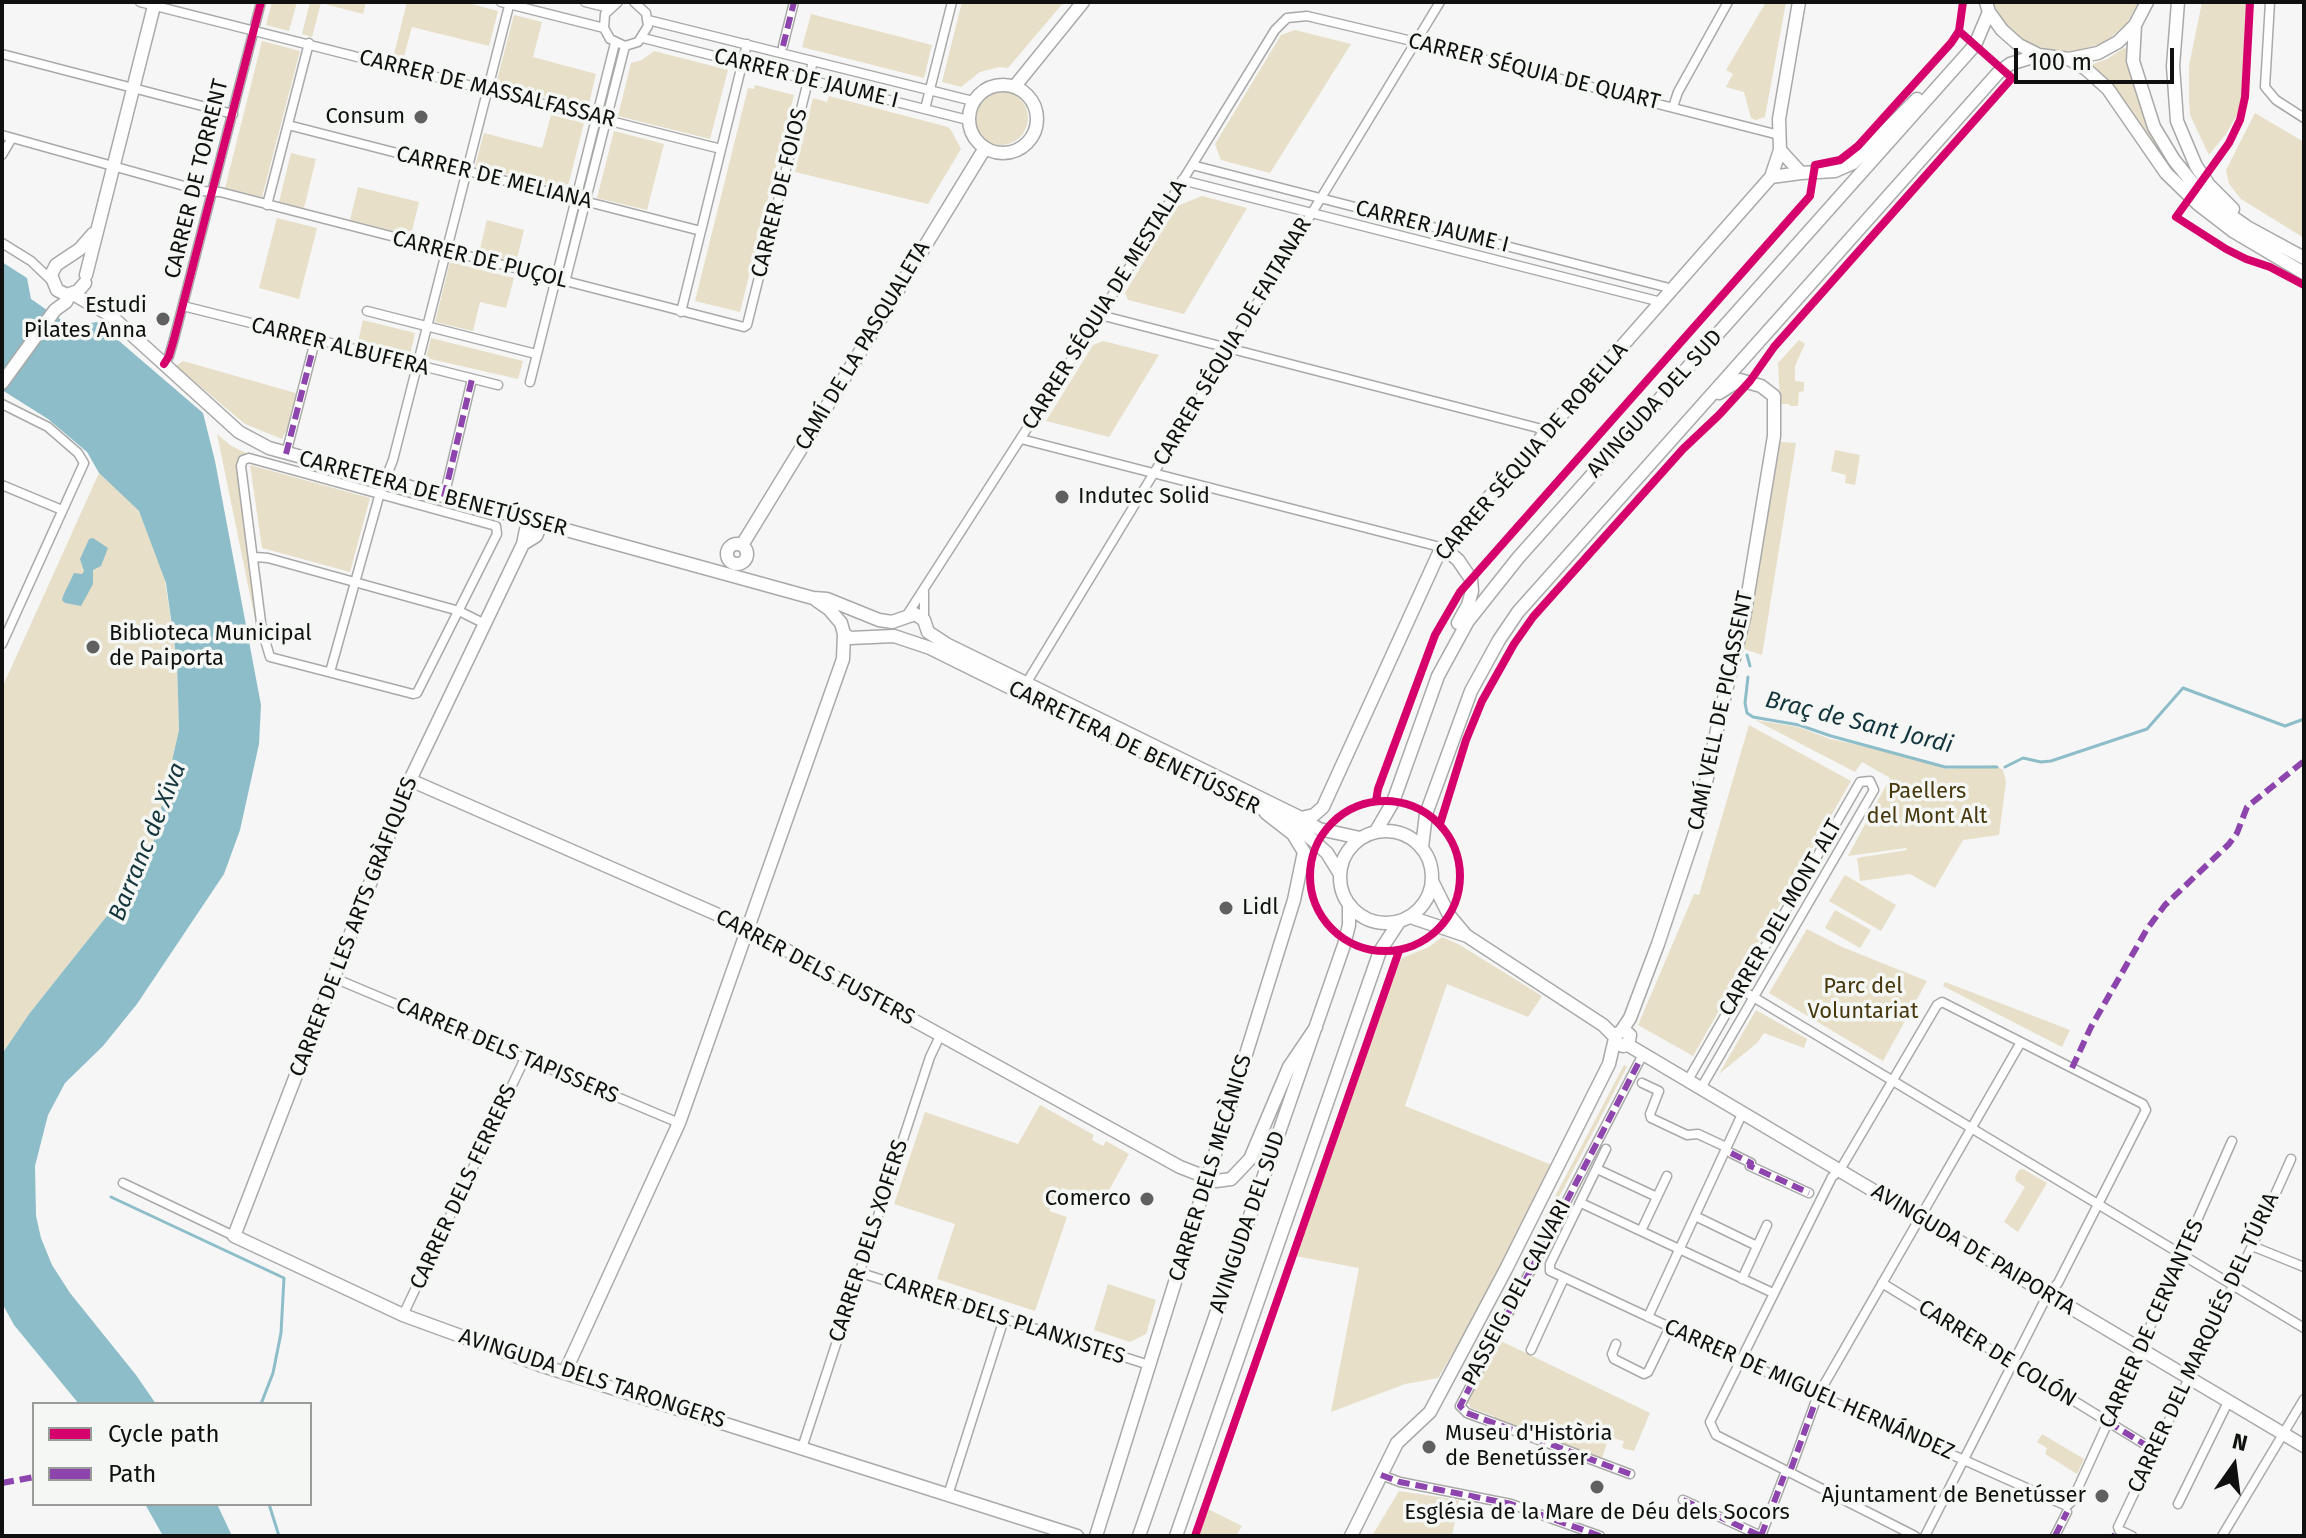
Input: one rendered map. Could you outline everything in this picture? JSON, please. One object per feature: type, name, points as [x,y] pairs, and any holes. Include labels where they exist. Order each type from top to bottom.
[{"type":"street","name":"CARRER DE MASSALFASSAR","points":[[140,2],[721,149]]},
{"type":"street","name":"CARRER DE TORRENT","points":[[164,364],[183,306],[261,2]]},
{"type":"street","points":[[585,2],[609,8]]},
{"type":"street","points":[[604,28],[603,21],[609,8],[618,2]]},
{"type":"street","points":[[620,44],[643,38],[648,20],[646,13],[635,2]]},
{"type":"street","points":[[783,46],[794,2]]},
{"type":"street","points":[[1015,86],[1083,2]]},
{"type":"street","name":"CARRER SÉQUIA DE FAITANAR","points":[[1027,682],[1440,2]]},
{"type":"street","points":[[1673,107],[1678,92],[1728,2]]},
{"type":"street","points":[[1799,2],[1779,135],[1780,150],[1801,173]]},
{"type":"street","points":[[1988,7],[2002,30],[2019,45],[2039,55],[2069,59],[2098,53],[2118,42],[2135,25],[2147,2]]},
{"type":"street","points":[[2178,2],[2173,94],[2185,145],[2196,166],[2225,203],[2304,258]]},
{"type":"street","points":[[2270,2],[2265,87],[2276,100],[2304,118]]},
{"type":"street","points":[[330,672],[417,367],[507,3],[604,28],[620,44]]},
{"type":"street","points":[[925,109],[950,3]]},
{"type":"street","points":[[2,383],[53,312],[85,279],[154,4]]},
{"type":"street","name":"AVINGUDA DEL SUD","points":[[1376,831],[1393,802],[1448,655],[1468,621],[1518,558],[1975,45],[1988,7]]},
{"type":"street","name":"CARRER SÉQUIA DE QUART","points":[[1287,18],[1307,16],[1779,135]]},
{"type":"street","name":"CARRER SÉQUIA DE MESTALLA","points":[[907,615],[1100,315],[1275,30],[1287,18]]},
{"type":"street","name":"CARRER DE JAUME I","points":[[648,20],[973,101]]},
{"type":"street","points":[[2135,25],[2133,61],[2148,110],[2163,143],[2186,176],[2214,204],[2247,227],[2270,237]]},
{"type":"street","name":"CARRER DE JAUME I","points":[[643,38],[968,120]]},
{"type":"street","points":[[267,205],[309,43]]},
{"type":"street","points":[[530,382],[580,200],[596,117],[620,44]]},
{"type":"street","points":[[580,200],[607,119],[620,44]]},
{"type":"street","points":[[681,312],[747,44]]},
{"type":"street","points":[[2,54],[233,114]]},
{"type":"street","name":"AVINGUDA DEL SUD","points":[[1422,847],[1426,814],[1471,691],[1499,640],[1543,582],[1998,73],[2010,64],[2039,55]]},
{"type":"street","points":[[2069,59],[2086,69],[2108,89],[2166,173],[2198,204],[2233,231],[2304,273]]},
{"type":"street","name":"CARRER DE FOIOS","points":[[747,325],[813,61]]},
{"type":"street","points":[[1771,177],[1835,171],[1853,163],[1919,96],[1948,75]]},
{"type":"street","points":[[991,86],[1015,86],[1025,92],[1037,112],[1034,134],[1018,150],[995,153],[985,148],[970,131],[968,120],[973,101],[991,86]]},
{"type":"street","name":"CARRER DE MELIANA","points":[[288,125],[701,231]]},
{"type":"street","name":"CARRER DE PUÇOL","points":[[2,135],[113,168],[741,327],[747,325]]},
{"type":"street","points":[[2,155],[12,138]]},
{"type":"street","name":"CAMÍ DE LA PASQUALETA","points":[[733,569],[728,550],[733,545],[742,545],[985,148]]},
{"type":"street","name":"CARRER SÉQUIA DE ROBELLA","points":[[1301,818],[1314,815],[1323,807],[1438,555],[1771,177],[1780,150]]},
{"type":"street","name":"CARRER JAUME I","points":[[1192,165],[1673,289]]},
{"type":"street","name":"CARRER JAUME I","points":[[1182,180],[1662,303]]},
{"type":"street","points":[[53,312],[54,285],[60,262],[85,245],[98,225]]},
{"type":"street","name":"CARRETERA DE BENETÚSSER","points":[[2,243],[31,261],[54,285],[98,306],[239,432],[286,454],[493,524],[497,529],[459,611]]},
{"type":"street","name":"CARRETERA DE BENETÚSSER","points":[[31,261],[80,264],[98,306]]},
{"type":"street","name":"CARRER ALBUFERA","points":[[183,306],[498,385]]},
{"type":"street","points":[[367,311],[536,354]]},
{"type":"street","points":[[1100,315],[1538,428],[1546,435]]},
{"type":"street","points":[[286,454],[315,341]]},
{"type":"street","points":[[444,497],[472,379]]},
{"type":"street","name":"CAMÍ VELL DE PICASSENT","points":[[1351,1536],[1397,1443],[1430,1412],[1545,1196],[1623,1035],[1683,875],[1700,816],[1744,618],[1774,436],[1774,396],[1761,386],[1740,380],[1705,400]]},
{"type":"street","points":[[2,404],[48,427],[78,453],[84,463],[5,630],[2,644]]},
{"type":"street","points":[[1021,439],[1444,548],[1468,572],[1472,591],[1453,633],[1448,655]]},
{"type":"street","name":"CARRETERA DE BENETÚSSER","points":[[255,557],[241,466],[243,460],[249,458],[444,497],[733,569],[813,598],[845,604],[856,612],[886,622],[915,614],[948,645],[1325,832],[1360,838]]},
{"type":"street","points":[[2,485],[62,510]]},
{"type":"street","name":"CARRER DE LES ARTS GRÀFIQUES","points":[[234,1236],[410,780],[535,522]]},
{"type":"street","points":[[459,611],[417,693],[273,658],[268,654],[262,630],[255,557],[459,611],[485,624]]},
{"type":"street","points":[[913,641],[921,640],[926,626],[924,592]]},
{"type":"street","name":"CARRETERA DE BENETÚSSER","points":[[813,598],[829,609],[843,628],[859,639],[884,635],[913,641],[1047,702],[1080,722],[1296,825],[1327,853],[1340,874]]},
{"type":"street","points":[[843,659],[843,628],[849,613],[856,612]]},
{"type":"street","points":[[565,1372],[679,1123],[843,659],[859,639]]},
{"type":"street","name":"CARRER DELS FUSTERS","points":[[410,780],[748,929],[1207,1179]]},
{"type":"street","name":"CARRER DEL MONT ALT","points":[[1688,1080],[1860,782],[1870,781],[1874,790],[1701,1088]]},
{"type":"street","name":"CARRER DELS MECÀNICS","points":[[1096,1536],[1304,858],[1302,846],[1293,834],[1266,813]]},
{"type":"street","points":[[1404,919],[1421,908],[1429,896],[1433,883],[1432,870],[1422,847],[1401,833],[1376,831],[1360,838],[1342,860],[1343,896],[1349,905],[1359,915],[1372,921],[1404,919],[1467,936]]},
{"type":"street","points":[[1433,883],[1449,915],[1467,936]]},
{"type":"street","name":"AVINGUDA DEL SUD","points":[[1139,1536],[1346,940],[1349,905]]},
{"type":"street","name":"AVINGUDA DEL SUD","points":[[1176,1536],[1380,951],[1404,919]]},
{"type":"street","name":"AVINGUDA DE PAIPORTA","points":[[1467,936],[1623,1035],[1642,1056],[1743,1112],[2304,1446]]},
{"type":"street","name":"CARRER DELS TAPISSERS","points":[[334,978],[679,1123]]},
{"type":"street","points":[[1740,989],[2304,1328]]},
{"type":"street","points":[[1915,1536],[1716,1435],[1710,1428],[1711,1418],[1832,1177],[1840,1170],[1894,1082],[1937,1005],[1946,1004],[2143,1104],[2146,1110],[1925,1536]]},
{"type":"street","points":[[1207,1179],[1223,1182],[1238,1174],[1257,1146],[1289,1067],[1316,1027]]},
{"type":"street","name":"CARRER DELS XOFERS","points":[[802,1448],[930,1057],[940,1036]]},
{"type":"street","points":[[1683,1500],[1761,1536],[1817,1397],[2021,1042]]},
{"type":"street","name":"PASSEIG DEL CALVARI","points":[[1630,1474],[1467,1413],[1460,1406],[1642,1056]]},
{"type":"street","name":"CARRER DELS FERRERS","points":[[403,1315],[525,1058]]},
{"type":"street","points":[[1642,1083],[1659,1091],[1651,1118],[1687,1135],[1698,1134],[1751,1163],[1750,1166],[1809,1193]]},
{"type":"street","points":[[1648,1317],[1729,1150],[1743,1112]]},
{"type":"street","name":"CARRER DE CERVANTES","points":[[2055,1536],[2232,1141]]},
{"type":"street","name":"PASSEIG DEL CALVARI","points":[[1550,1271],[1550,1264],[1606,1149]]},
{"type":"street","name":"CARRER DEL MARQUÉS DEL TÚRIA","points":[[2116,1533],[2291,1159]]},
{"type":"street","points":[[1212,1164],[1218,1172],[1238,1174]]},
{"type":"street","points":[[1597,1169],[1657,1197]]},
{"type":"street","points":[[1641,1231],[1667,1176]]},
{"type":"street","name":"AVINGUDA DELS TARONGERS","points":[[123,1183],[403,1315],[565,1372],[1077,1536]]},
{"type":"street","points":[[1581,1203],[1773,1293]]},
{"type":"street","points":[[1695,1216],[1757,1246]]},
{"type":"street","points":[[1742,1279],[1767,1225]]},
{"type":"street","points":[[2252,1246],[2304,1267]]},
{"type":"street","name":"CARRER DE MIGUEL HERNÁNDEZ","points":[[1550,1271],[1817,1397],[2068,1508]]},
{"type":"street","name":"CARRER DELS PLANXISTES","points":[[858,1272],[1149,1365]]},
{"type":"street","points":[[1531,1350],[1564,1278]]},
{"type":"street","name":"CARRER DE COLÓN","points":[[1882,1283],[2154,1450]]},
{"type":"street","points":[[948,1495],[1004,1319]]},
{"type":"street","points":[[1616,1344],[1612,1354],[1614,1359],[1642,1374],[1648,1372],[1670,1327]]},
{"type":"street","points":[[2222,1536],[2304,1399]]},
{"type":"street","points":[[2178,1504],[2229,1400]]},
{"type":"street","points":[[1381,1475],[1400,1482],[1511,1504],[1600,1536]]},
{"type":"street","points":[[2116,1533],[2132,1536]]},
{"type":"green space","points":[[272,2],[297,2],[289,31],[266,25]]},
{"type":"green space","points":[[310,2],[321,3],[312,37],[302,34]]},
{"type":"green space","points":[[366,2],[363,14],[321,3]]},
{"type":"green space","points":[[407,2],[464,2],[498,11],[489,46],[412,27],[403,60],[393,58]]},
{"type":"green space","points":[[962,2],[1064,2],[1008,68],[980,72],[961,87],[942,82]]},
{"type":"green space","points":[[1766,2],[1786,2],[1765,117],[1756,120],[1751,118],[1744,92],[1726,87],[1733,74],[1726,70]]},
{"type":"green space","points":[[1992,2],[2139,2],[2127,23],[2107,41],[2082,51],[2055,52],[2029,43],[2007,27]]},
{"type":"green space","points":[[2202,2],[2247,2],[2242,99],[2226,134],[2209,155],[2190,115],[2189,101],[2189,66]]},
{"type":"green space","points":[[811,14],[932,45],[924,78],[802,47]]},
{"type":"green space","points":[[514,15],[542,22],[533,57],[596,74],[588,108],[496,84]]},
{"type":"green space","points":[[1295,30],[1351,44],[1270,173],[1221,160],[1215,144],[1281,35]]},
{"type":"green space","points":[[262,41],[300,51],[262,197],[225,188]]},
{"type":"green space","points":[[2127,48],[2133,83],[2145,118],[2154,138],[2182,180],[2093,67],[2093,64]]},
{"type":"green space","points":[[654,51],[728,70],[710,139],[618,116],[631,63],[642,60]]},
{"type":"green space","points":[[755,85],[794,95],[740,312],[695,301],[748,88],[754,89]]},
{"type":"green space","points":[[1001,91],[1020,99],[1028,118],[1020,137],[1001,145],[982,137],[974,118],[982,99]]},
{"type":"green space","points":[[829,96],[951,130],[961,149],[928,204],[795,172],[813,98],[827,102]]},
{"type":"green space","points":[[2255,113],[2304,142],[2304,238],[2241,199],[2229,184],[2226,170]]},
{"type":"green space","points":[[551,115],[584,123],[567,190],[475,166],[484,133],[542,148]]},
{"type":"green space","points":[[614,131],[664,144],[647,210],[597,198]]},
{"type":"green space","points":[[291,153],[316,159],[304,208],[279,202]]},
{"type":"green space","points":[[358,187],[419,202],[411,235],[350,220]]},
{"type":"green space","points":[[1202,196],[1247,208],[1184,314],[1128,300],[1125,293],[1177,206]]},
{"type":"green space","points":[[277,218],[317,228],[299,299],[259,288]]},
{"type":"green space","points":[[487,220],[524,230],[516,262],[479,253]]},
{"type":"green space","points":[[450,262],[514,278],[506,308],[480,302],[473,331],[435,322]]},
{"type":"green space","points":[[363,320],[415,333],[410,355],[358,342]]},
{"type":"green space","points":[[431,338],[523,361],[518,379],[426,358]]},
{"type":"green space","points":[[1799,340],[1805,344],[1795,366],[1795,381],[1804,382],[1804,391],[1799,392],[1798,406],[1780,404],[1778,363]]},
{"type":"green space","points":[[1103,341],[1159,355],[1109,437],[1046,421],[1093,345]]},
{"type":"green space","points":[[183,361],[299,394],[292,420],[282,439],[245,424],[176,366]]},
{"type":"green space","points":[[217,434],[248,454],[239,458],[237,464],[248,560],[253,568],[257,629]]},
{"type":"green space","points":[[1780,442],[1796,443],[1762,655],[1744,649],[1764,516],[1772,491]]},
{"type":"green space","points":[[1835,450],[1860,455],[1855,485],[1845,483],[1846,475],[1831,471]]},
{"type":"green space","points":[[250,465],[370,498],[350,572],[262,548]]},
{"type":"green space","points":[[99,473],[139,511],[164,574],[177,662],[179,730],[154,840],[118,902],[29,1014],[2,1054],[2,688]]},
{"type":"green space","name":"Paellers del Mont Alt","points":[[1755,720],[1798,727],[1830,739],[1901,754],[1948,769],[1995,765],[2003,770],[2006,782],[1999,835],[1963,840],[1935,888],[1910,874],[1860,881],[1857,858],[1907,850],[1848,856],[1890,778],[1862,762],[1855,772]]},
{"type":"green space","points":[[1749,725],[1851,781],[1693,1056],[1638,1025],[1694,894],[1699,895]]},
{"type":"green space","points":[[1845,875],[1896,905],[1881,931],[1829,901]]},
{"type":"green space","points":[[1835,910],[1871,930],[1860,948],[1825,928]]},
{"type":"green space","name":"Parc del Voluntariat","points":[[1807,929],[1842,947],[1927,981],[1883,1061],[1769,993]]},
{"type":"green space","points":[[1442,937],[1542,996],[1528,1017],[1447,984],[1405,1106],[1552,1165],[1472,1321],[1438,1378],[1405,1384],[1331,1412],[1359,1268],[1296,1256],[1395,971],[1402,958],[1429,947]]},
{"type":"green space","points":[[1945,982],[2070,1030],[2062,1047],[1943,986]]},
{"type":"green space","points":[[1756,1010],[1807,1039],[1804,1048],[1764,1033],[1757,1043],[1719,1074]]},
{"type":"green space","points":[[1624,1065],[1627,1067],[1545,1224],[1540,1225]]},
{"type":"green space","points":[[1040,1105],[1094,1135],[1092,1140],[1103,1146],[1106,1141],[1129,1154],[1103,1201],[1062,1188],[1049,1211],[1067,1217],[1035,1311],[937,1279],[955,1224],[894,1204],[925,1112],[1018,1144]]},
{"type":"green space","points":[[2023,1169],[2047,1183],[2018,1232],[2004,1222],[2025,1187],[2015,1177]]},
{"type":"green space","points":[[1549,1240],[1553,1241],[1501,1341],[1650,1413],[1634,1451],[1622,1448],[1624,1441],[1609,1437],[1602,1458],[1493,1420],[1494,1416],[1471,1408],[1466,1399]]},
{"type":"green space","points":[[1108,1284],[1156,1300],[1146,1334],[1130,1342],[1094,1330]]},
{"type":"green space","points":[[2042,1434],[2084,1459],[2077,1474],[2045,1454],[2047,1448],[2037,1442]]},
{"type":"green space","points":[[1399,1491],[1459,1500],[1452,1536],[1372,1536]]},
{"type":"green space","points":[[1208,1509],[1242,1526],[1236,1536],[1199,1536]]},
{"type":"water","points":[[2,262],[27,278],[31,299],[70,326],[97,322],[203,413],[215,461],[261,705],[259,744],[240,830],[224,874],[137,1004],[103,1046],[65,1083],[48,1115],[35,1166],[36,1216],[52,1265],[155,1402],[77,1402],[14,1325],[2,1303],[2,1054],[29,1014],[118,902],[154,840],[179,730],[177,662],[166,583],[139,511],[99,473],[87,452],[48,419],[2,390]]},
{"type":"water","points":[[93,538],[108,548],[101,566],[93,570],[93,584],[81,606],[65,603],[63,596],[74,573],[82,574],[84,571],[80,559],[89,539]]},
{"type":"water","points":[[146,1506],[218,1506],[232,1536],[163,1536]]},
{"type":"waterway","name":"Braç de Sant Jordi","points":[[1747,655],[1750,666]]},
{"type":"waterway","name":"Braç de Sant Jordi","points":[[1748,677],[1745,703],[1747,713],[1753,717],[1799,725],[1945,767],[1997,767]]},
{"type":"waterway","name":"Braç de Sant Jordi","points":[[2005,767],[2023,758],[2051,761],[2147,729],[2183,688],[2285,726],[2304,719]]},
{"type":"waterway","points":[[111,1197],[284,1278],[281,1333],[273,1373],[262,1402]]},
{"type":"waterway","points":[[270,1506],[279,1536]]},
{"type":"marked path","points":[[783,46],[794,2]]},
{"type":"marked path","points":[[286,454],[315,341]]},
{"type":"marked path","points":[[444,497],[472,379]]},
{"type":"marked path","points":[[2072,1068],[2091,1027],[2147,929],[2165,905],[2229,844],[2247,807],[2304,761]]},
{"type":"marked path","points":[[1630,1474],[1467,1413],[1460,1406],[1640,1060]]},
{"type":"marked path","points":[[1731,1153],[1751,1163],[1750,1166],[1809,1193]]},
{"type":"marked path","points":[[1791,1469],[1816,1400]]},
{"type":"marked path","points":[[2108,1422],[2154,1450]]},
{"type":"marked path","points":[[1381,1475],[1400,1482],[1511,1504],[1600,1536]]},
{"type":"marked path","points":[[1761,1536],[1784,1476]]},
{"type":"marked path","points":[[2,1483],[32,1477]]},
{"type":"marked path","points":[[1683,1500],[1761,1536]]},
{"type":"marked path","points":[[2055,1536],[2067,1512]]},
{"type":"cycle path","points":[[164,364],[174,339],[261,2]]},
{"type":"cycle path","points":[[1376,801],[1435,635],[1460,592],[1810,196],[1815,165],[1840,160],[1858,146],[1951,43],[1959,31],[1963,2]]},
{"type":"cycle path","points":[[2250,2],[2245,97],[2240,120],[2229,143],[2176,217],[2226,249],[2304,285]]},
{"type":"cycle path","points":[[1440,824],[1466,740],[1482,701],[1533,617],[1683,449],[1750,381],[1774,347],[2012,78],[1959,31]]},
{"type":"cycle path","points":[[1385,801],[1414,807],[1438,823],[1454,847],[1460,876],[1454,905],[1438,929],[1414,945],[1385,951],[1356,945],[1332,929],[1316,905],[1310,876],[1316,847],[1332,823],[1356,807],[1385,801]]},
{"type":"cycle path","points":[[1195,1536],[1399,951]]},
{"type":"place","name":"Consum","points":[[421,117]]},
{"type":"place","name":"Estudi Pilates Anna","points":[[163,319]]},
{"type":"place","name":"Indutec Solid","points":[[1062,497]]},
{"type":"place","name":"Biblioteca Municipal de Paiporta","points":[[93,647]]},
{"type":"place","name":"Lidl","points":[[1226,908]]},
{"type":"place","name":"Comerco","points":[[1147,1199]]},
{"type":"place","name":"Museu d'Història de Benetússer","points":[[1429,1447]]},
{"type":"place","name":"Església de la Mare de Déu dels Socors","points":[[1597,1487]]},
{"type":"place","name":"Ajuntament de Benetússer","points":[[2102,1496]]},
{"type":"water label","name":"Barranc de Xiva","points":[[148,842]]}]
